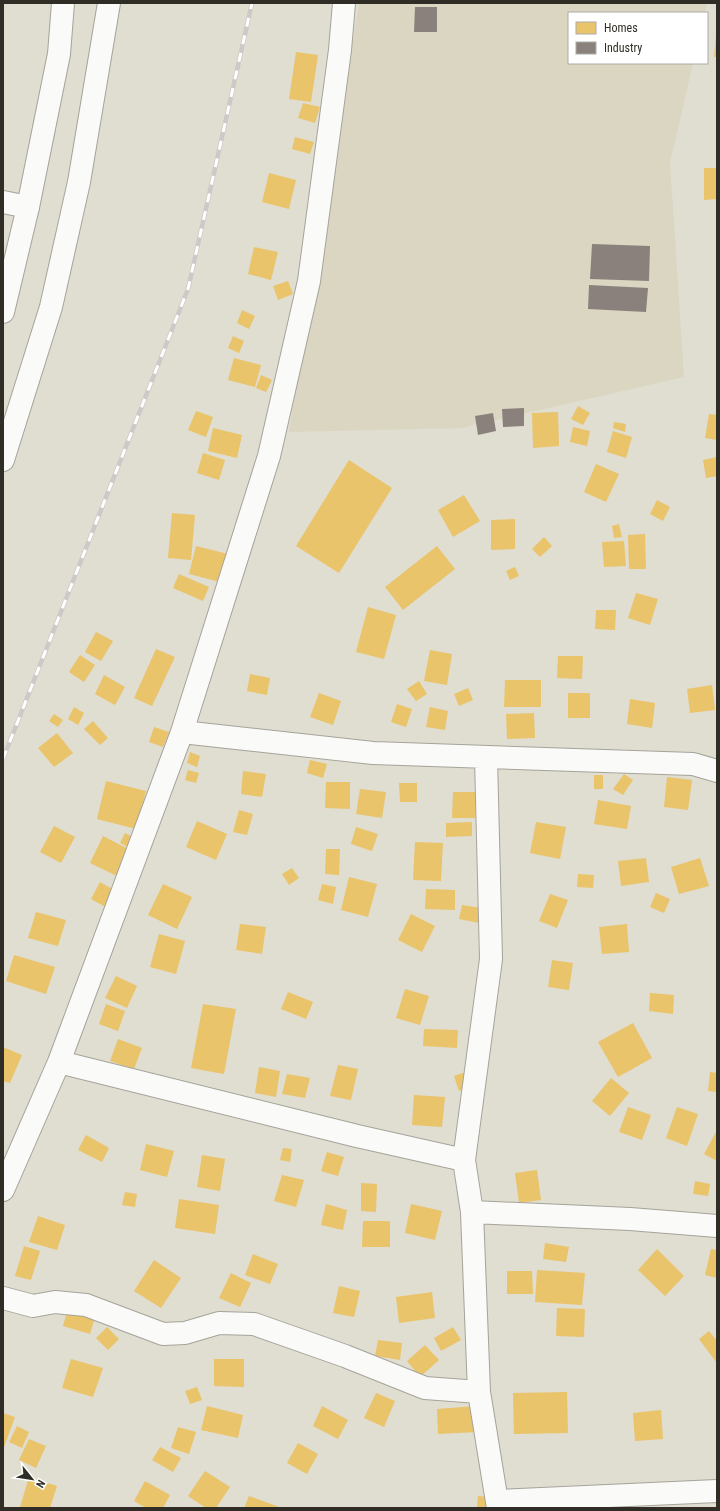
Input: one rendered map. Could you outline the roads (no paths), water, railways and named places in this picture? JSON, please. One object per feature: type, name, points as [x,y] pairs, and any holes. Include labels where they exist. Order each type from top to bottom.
[{"type":"main road","points":[[3,312],[28,207],[59,54],[63,3]]},
{"type":"main road","points":[[3,460],[50,308],[79,182],[109,3]]},
{"type":"main road","points":[[3,1190],[59,1062],[182,732],[269,456],[309,281],[340,50],[344,3]]},
{"type":"main road","points":[[3,202],[28,207]]},
{"type":"main road","points":[[182,732],[373,753],[693,764],[717,771]]},
{"type":"main road","points":[[486,758],[491,959],[464,1160],[472,1212],[479,1392],[498,1504],[717,1491]]},
{"type":"main road","points":[[59,1062],[364,1138],[464,1160]]},
{"type":"main road","points":[[472,1212],[630,1219],[717,1226]]},
{"type":"main road","points":[[3,1298],[32,1306],[55,1302],[86,1304],[163,1334],[185,1333],[219,1323],[254,1324],[345,1356],[425,1388],[479,1392]]},
{"type":"railway","points":[[3,759],[188,289],[252,3]]}]
